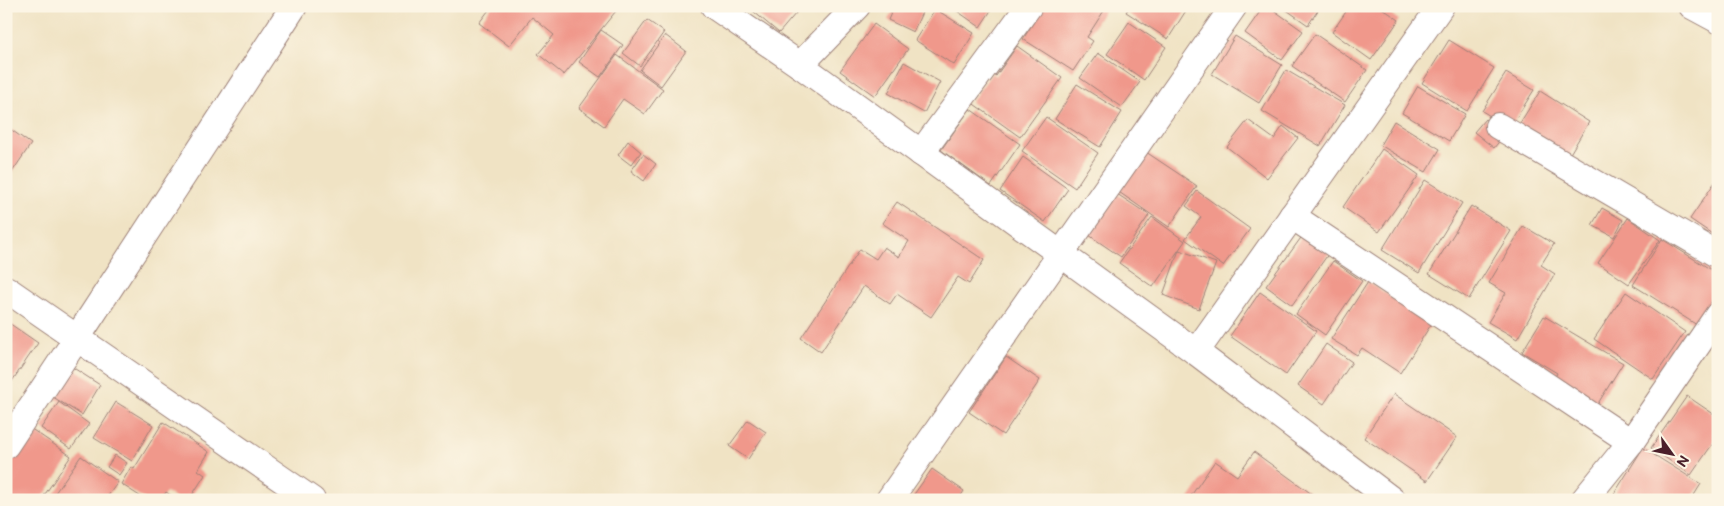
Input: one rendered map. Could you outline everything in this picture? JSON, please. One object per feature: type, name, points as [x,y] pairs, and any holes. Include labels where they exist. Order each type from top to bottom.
[{"type":"street","points":[[6,444],[294,6]]},
{"type":"street","points":[[714,6],[800,65],[1196,352],[1392,500]]},
{"type":"street","points":[[800,65],[857,6]]},
{"type":"street","points":[[922,153],[1029,6]]},
{"type":"street","points":[[889,500],[1234,6]]},
{"type":"street","points":[[1196,352],[1441,6]]},
{"type":"street","points":[[1692,6],[1718,20]]},
{"type":"street","points":[[1498,126],[1718,255]]},
{"type":"street","points":[[1292,216],[1631,442]]},
{"type":"street","points":[[6,288],[312,500]]},
{"type":"street","points":[[1584,500],[1631,442],[1718,315]]},
{"type":"building","points":[[492,6],[573,6],[575,8],[577,6],[620,6],[564,75],[538,54],[554,35],[532,17],[509,46],[479,23]]},
{"type":"building","points":[[747,6],[802,6],[779,33]]},
{"type":"building","points":[[894,6],[925,6],[913,32],[888,20]]},
{"type":"building","points":[[950,6],[994,6],[980,27]]},
{"type":"building","points":[[1044,6],[1107,6],[1087,37],[1093,41],[1073,71],[1023,39]]},
{"type":"building","points":[[1130,6],[1184,6],[1187,9],[1168,39],[1126,12]]},
{"type":"building","points":[[1264,6],[1268,6],[1303,31],[1282,60],[1245,33]]},
{"type":"building","points":[[1281,6],[1321,6],[1308,25]]},
{"type":"building","points":[[1350,6],[1379,6],[1399,20],[1371,60],[1332,32]]},
{"type":"building","points":[[935,9],[974,33],[954,65],[915,40]]},
{"type":"building","points":[[647,20],[664,32],[640,66],[623,53]]},
{"type":"building","points":[[1129,22],[1166,47],[1144,80],[1107,54]]},
{"type":"building","points":[[874,24],[908,49],[875,96],[840,71]]},
{"type":"building","points":[[601,30],[623,45],[600,77],[579,62]]},
{"type":"building","points":[[1315,34],[1367,70],[1345,102],[1292,66]]},
{"type":"building","points":[[665,35],[686,51],[661,86],[640,70]]},
{"type":"building","points":[[1235,36],[1282,65],[1259,103],[1212,74]]},
{"type":"building","points":[[1449,40],[1494,68],[1467,111],[1422,83]]},
{"type":"building","points":[[1017,46],[1062,78],[1020,137],[971,102],[992,73],[996,76]]},
{"type":"building","points":[[1098,53],[1140,82],[1122,107],[1080,78]]},
{"type":"building","points":[[617,55],[663,89],[645,114],[623,99],[604,126],[579,108]]},
{"type":"building","points":[[904,62],[940,82],[924,113],[888,93]]},
{"type":"building","points":[[1286,70],[1345,105],[1320,146],[1262,111]]},
{"type":"building","points":[[1506,73],[1534,90],[1510,128],[1482,111]]},
{"type":"building","points":[[1077,84],[1122,112],[1100,147],[1055,119]]},
{"type":"building","points":[[1418,86],[1465,114],[1449,141],[1402,113]]},
{"type":"building","points":[[1540,91],[1589,122],[1565,162],[1515,131]]},
{"type":"building","points":[[970,109],[1020,144],[991,186],[941,150]]},
{"type":"building","points":[[1046,117],[1098,153],[1075,188],[1022,151]]},
{"type":"building","points":[[1485,119],[1504,135],[1494,148],[1474,132]]},
{"type":"building","points":[[1248,120],[1274,139],[1283,126],[1298,138],[1267,178],[1227,147]]},
{"type":"building","points":[[1394,121],[1440,149],[1426,172],[1380,145]]},
{"type":"building","points":[[6,126],[31,144],[6,181]]},
{"type":"building","points":[[628,141],[641,152],[631,165],[618,155]]},
{"type":"building","points":[[1382,149],[1419,175],[1379,232],[1343,207]]},
{"type":"building","points":[[1143,150],[1197,186],[1169,227],[1116,190]]},
{"type":"building","points":[[643,154],[656,164],[644,181],[631,171]]},
{"type":"building","points":[[1023,157],[1068,189],[1045,222],[1000,191]]},
{"type":"building","points":[[1425,180],[1462,203],[1419,273],[1382,250]]},
{"type":"building","points":[[1715,182],[1718,184],[1718,238],[1690,219]]},
{"type":"building","points":[[1197,191],[1250,229],[1223,266],[1185,239],[1201,217],[1186,206]]},
{"type":"building","points":[[1114,192],[1149,215],[1121,257],[1086,233]]},
{"type":"building","points":[[897,202],[984,260],[969,284],[958,277],[931,317],[897,294],[890,304],[864,286],[821,352],[801,338],[860,249],[876,259],[884,247],[899,257],[909,241],[882,223]]},
{"type":"building","points":[[1471,206],[1511,231],[1469,299],[1429,274]]},
{"type":"building","points":[[1602,208],[1623,220],[1614,237],[1592,225]]},
{"type":"building","points":[[1152,217],[1185,241],[1153,287],[1119,263]]},
{"type":"building","points":[[1628,218],[1660,240],[1629,284],[1598,263]]},
{"type":"building","points":[[1523,226],[1554,244],[1541,265],[1555,274],[1517,339],[1488,322],[1506,293],[1489,283]]},
{"type":"building","points":[[1303,235],[1329,253],[1292,305],[1266,286]]},
{"type":"building","points":[[1662,239],[1718,274],[1718,291],[1697,325],[1633,285]]},
{"type":"building","points":[[1179,250],[1216,263],[1199,309],[1163,295]]},
{"type":"building","points":[[1333,261],[1362,281],[1325,335],[1296,314]]},
{"type":"building","points":[[1368,282],[1432,323],[1400,373],[1362,348],[1357,355],[1331,339]]},
{"type":"building","points":[[1260,292],[1316,331],[1286,375],[1230,336]]},
{"type":"building","points":[[1626,292],[1685,332],[1653,379],[1594,339]]},
{"type":"building","points":[[1544,316],[1623,363],[1597,405],[1554,379],[1557,373],[1522,352]]},
{"type":"building","points":[[6,321],[38,343],[6,390]]},
{"type":"building","points":[[1326,344],[1352,362],[1324,404],[1298,386]]},
{"type":"building","points":[[1006,357],[1040,380],[1003,435],[969,412]]},
{"type":"building","points":[[72,367],[100,385],[82,415],[53,397]]},
{"type":"building","points":[[1394,394],[1457,437],[1427,481],[1364,438]]},
{"type":"building","points":[[1687,396],[1718,417],[1718,436],[1691,475],[1651,448]]},
{"type":"building","points":[[59,402],[89,424],[71,449],[41,428]]},
{"type":"building","points":[[116,402],[153,425],[132,461],[94,438]]},
{"type":"building","points":[[748,420],[766,432],[748,459],[729,446]]},
{"type":"building","points":[[163,422],[209,452],[198,470],[205,475],[189,500],[178,500],[166,492],[161,500],[146,500],[121,484],[131,467],[134,469]]},
{"type":"building","points":[[30,428],[71,456],[41,500],[6,500],[6,462]]},
{"type":"building","points":[[1643,448],[1701,484],[1691,500],[1623,500],[1614,494]]},
{"type":"building","points":[[1254,452],[1320,500],[1188,500],[1215,461],[1237,476]]},
{"type":"building","points":[[115,455],[127,463],[119,475],[107,467]]},
{"type":"building","points":[[81,456],[118,482],[105,500],[50,500]]},
{"type":"building","points":[[932,469],[964,491],[958,500],[910,500]]}]
